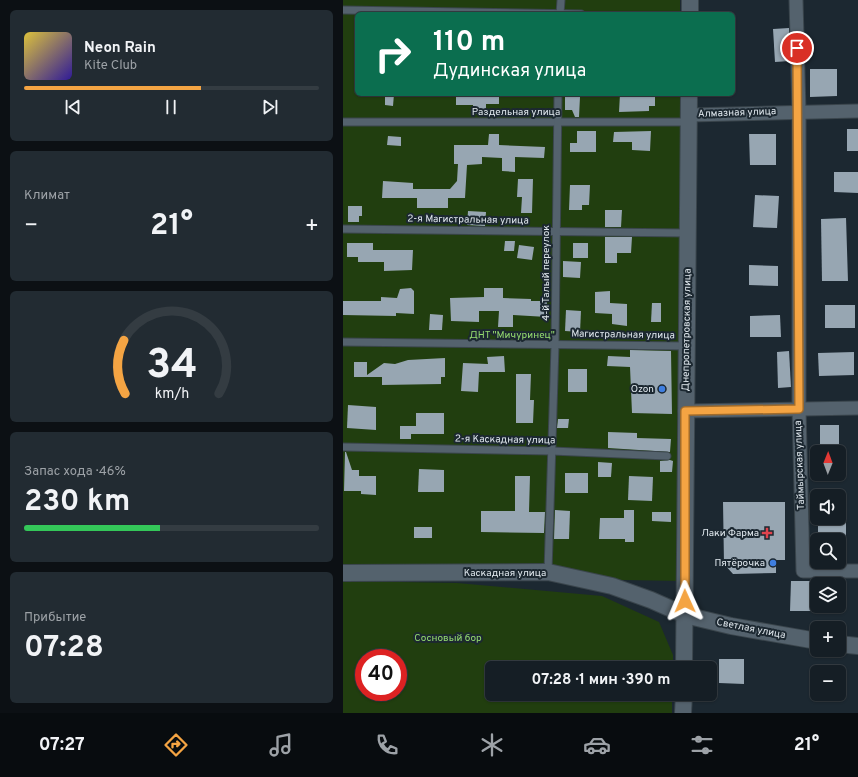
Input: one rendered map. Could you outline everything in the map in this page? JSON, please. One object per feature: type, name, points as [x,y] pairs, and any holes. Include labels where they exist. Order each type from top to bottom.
[{"type":"street","points":[[690,0],[690,12]]},
{"type":"street","name":"Таймырская улица","points":[[796,0],[799,111],[799,409],[803,571],[858,570]]},
{"type":"street","name":"Днепропетровская улица","points":[[684,661],[685,411],[689,96]]},
{"type":"street","name":"Алмазная улица","points":[[689,119],[799,111],[858,111]]},
{"type":"street","points":[[685,411],[858,408]]},
{"type":"street","name":"Каскадная улица","points":[[343,573],[548,572],[612,586],[651,600],[685,615]]},
{"type":"street","name":"Светлая улица","points":[[685,615],[731,626],[810,641]]},
{"type":"street","points":[[846,645],[858,646]]},
{"type":"street","points":[[683,713],[684,701]]},
{"type":"lane","points":[[560,12],[561,0]]},
{"type":"lane","points":[[343,10],[452,12]]},
{"type":"lane","name":"4-й Талый переулок","points":[[548,572],[555,345],[558,96]]},
{"type":"lane","name":"Раздельная улица","points":[[343,122],[557,122],[689,119]]},
{"type":"lane","name":"2-я Магистральная улица","points":[[343,229],[688,233]]},
{"type":"lane","name":"Магистральная улица","points":[[343,342],[686,346]]},
{"type":"lane","name":"2-я Каскадная улица","points":[[343,447],[552,451],[667,456]]},
{"type":"green space","name":"ДНТ \"Мичуринец\"","points":[[343,0],[680,0],[680,12],[355,12],[355,96],[680,96],[682,581],[343,575]]},
{"type":"green space","name":"Сосновый бор","points":[[343,581],[457,583],[602,596],[659,622],[673,655],[673,661],[485,661],[485,701],[672,701],[672,713],[343,713]]},
{"type":"building","points":[[789,28],[790,61],[775,62],[773,29]]},
{"type":"building","points":[[810,69],[837,69],[837,96],[810,97]]},
{"type":"building","points":[[385,96],[394,96],[393,106],[385,105]]},
{"type":"building","points":[[456,96],[499,96],[499,104],[486,104],[486,114],[473,114],[473,105],[456,105]]},
{"type":"building","points":[[620,96],[655,96],[655,106],[649,106],[649,111],[619,112]]},
{"type":"building","points":[[565,97],[580,97],[579,117],[575,117],[572,110],[565,110]]},
{"type":"building","points":[[847,129],[858,129],[858,151],[847,151]]},
{"type":"building","points":[[577,131],[596,131],[596,152],[570,152],[570,143],[577,143]]},
{"type":"building","points":[[651,131],[650,151],[632,150],[632,142],[613,142],[614,132]]},
{"type":"building","points":[[489,134],[499,134],[499,145],[545,147],[544,158],[515,157],[515,172],[502,171],[502,158],[482,157],[482,164],[467,165],[465,198],[448,198],[448,208],[417,208],[417,198],[382,198],[383,181],[413,183],[413,189],[450,189],[457,181],[458,164],[454,164],[454,145],[488,145]]},
{"type":"building","points":[[749,134],[776,134],[776,165],[750,165]]},
{"type":"building","points":[[388,136],[401,137],[401,146],[387,145]]},
{"type":"building","points":[[834,172],[858,172],[858,193],[834,192]]},
{"type":"building","points":[[518,179],[533,179],[532,213],[521,213],[522,197],[517,197]]},
{"type":"building","points":[[570,185],[590,185],[589,205],[582,205],[582,210],[569,210]]},
{"type":"building","points":[[755,195],[779,196],[777,228],[753,227]]},
{"type":"building","points":[[348,206],[362,206],[362,216],[359,216],[359,222],[348,222]]},
{"type":"building","points":[[605,210],[622,210],[621,227],[605,227]]},
{"type":"building","points":[[468,211],[486,212],[485,226],[467,225]]},
{"type":"building","points":[[846,218],[848,281],[822,281],[821,219]]},
{"type":"building","points":[[605,237],[632,237],[631,253],[617,253],[617,263],[605,263]]},
{"type":"building","points":[[505,241],[515,241],[514,251],[504,251]]},
{"type":"building","points":[[347,243],[373,243],[373,250],[413,250],[412,270],[384,271],[384,262],[358,262],[358,257],[347,257]]},
{"type":"building","points":[[573,243],[588,243],[588,258],[573,258]]},
{"type":"building","points":[[519,245],[534,247],[532,260],[517,258]]},
{"type":"building","points":[[563,261],[581,262],[580,278],[563,277]]},
{"type":"building","points":[[749,265],[778,266],[778,286],[749,285]]},
{"type":"building","points":[[411,288],[414,291],[414,314],[396,313],[396,316],[343,315],[343,301],[381,301],[381,297],[397,298],[400,289]]},
{"type":"building","points":[[484,288],[503,288],[503,298],[547,301],[547,317],[513,315],[513,327],[498,327],[499,311],[479,311],[479,322],[451,321],[450,298],[484,297]]},
{"type":"building","points":[[610,291],[610,303],[627,304],[627,326],[612,324],[612,314],[595,313],[595,292]]},
{"type":"building","points":[[652,303],[661,303],[661,322],[651,322]]},
{"type":"building","points":[[825,305],[855,305],[855,328],[825,328]]},
{"type":"building","points":[[566,310],[581,311],[580,332],[565,331]]},
{"type":"building","points":[[430,314],[443,315],[442,330],[429,330]]},
{"type":"building","points":[[780,315],[781,337],[750,337],[750,316]]},
{"type":"building","points":[[630,350],[671,351],[672,414],[632,413],[630,367],[607,366],[608,356],[630,357]]},
{"type":"building","points":[[789,351],[791,387],[778,388],[777,352]]},
{"type":"building","points":[[854,352],[854,375],[819,376],[818,353]]},
{"type":"building","points":[[504,356],[505,372],[479,372],[478,392],[461,391],[463,363],[488,364],[487,357]]},
{"type":"building","points":[[445,358],[445,377],[441,377],[441,384],[382,385],[382,377],[354,377],[354,362],[367,362],[367,375],[384,363],[395,364],[408,360]]},
{"type":"building","points":[[568,369],[587,369],[587,392],[568,392]]},
{"type":"building","points":[[516,374],[531,374],[530,400],[534,400],[533,423],[516,423]]},
{"type":"building","points":[[348,405],[376,407],[376,430],[347,428]]},
{"type":"building","points":[[416,413],[444,413],[444,434],[411,434],[411,439],[400,439],[400,426],[416,426]]},
{"type":"building","points":[[558,419],[569,419],[568,428],[557,428]]},
{"type":"building","points":[[820,425],[839,425],[839,445],[820,445]]},
{"type":"building","points":[[608,432],[637,433],[637,438],[671,439],[670,452],[608,448]]},
{"type":"building","points":[[345,452],[352,470],[359,470],[359,476],[376,476],[376,495],[361,494],[361,491],[344,491]]},
{"type":"building","points":[[660,461],[673,461],[672,472],[660,472]]},
{"type":"building","points":[[598,462],[612,463],[611,477],[598,477]]},
{"type":"building","points":[[419,469],[444,470],[444,492],[418,492]]},
{"type":"building","points":[[565,473],[588,473],[588,493],[565,493]]},
{"type":"building","points":[[515,476],[530,476],[529,512],[545,512],[544,533],[481,532],[481,511],[515,511]]},
{"type":"building","points":[[629,476],[653,477],[652,501],[628,500]]},
{"type":"building","points":[[723,502],[785,502],[785,560],[776,560],[776,573],[733,574],[724,564]]},
{"type":"building","points":[[555,510],[570,511],[569,539],[554,539]]},
{"type":"building","points":[[624,510],[634,510],[634,542],[625,542],[625,539],[599,539],[600,518],[624,518]]},
{"type":"building","points":[[652,512],[671,512],[671,522],[652,521]]},
{"type":"building","points":[[818,525],[846,525],[846,533],[818,533]]},
{"type":"building","points":[[414,527],[432,527],[432,538],[414,538]]},
{"type":"building","points":[[791,581],[810,581],[810,611],[790,611]]},
{"type":"building","points":[[719,659],[744,659],[744,684],[719,683]]},
{"type":"place","name":"Ozon","points":[[662,389]]},
{"type":"place","name":"Лаки Фарма","points":[[767,533]]},
{"type":"place","name":"Пятёрочка","points":[[773,563]]},
{"type":"route","points":[[685,601],[685,411],[799,409],[799,111],[797,48]]}]
